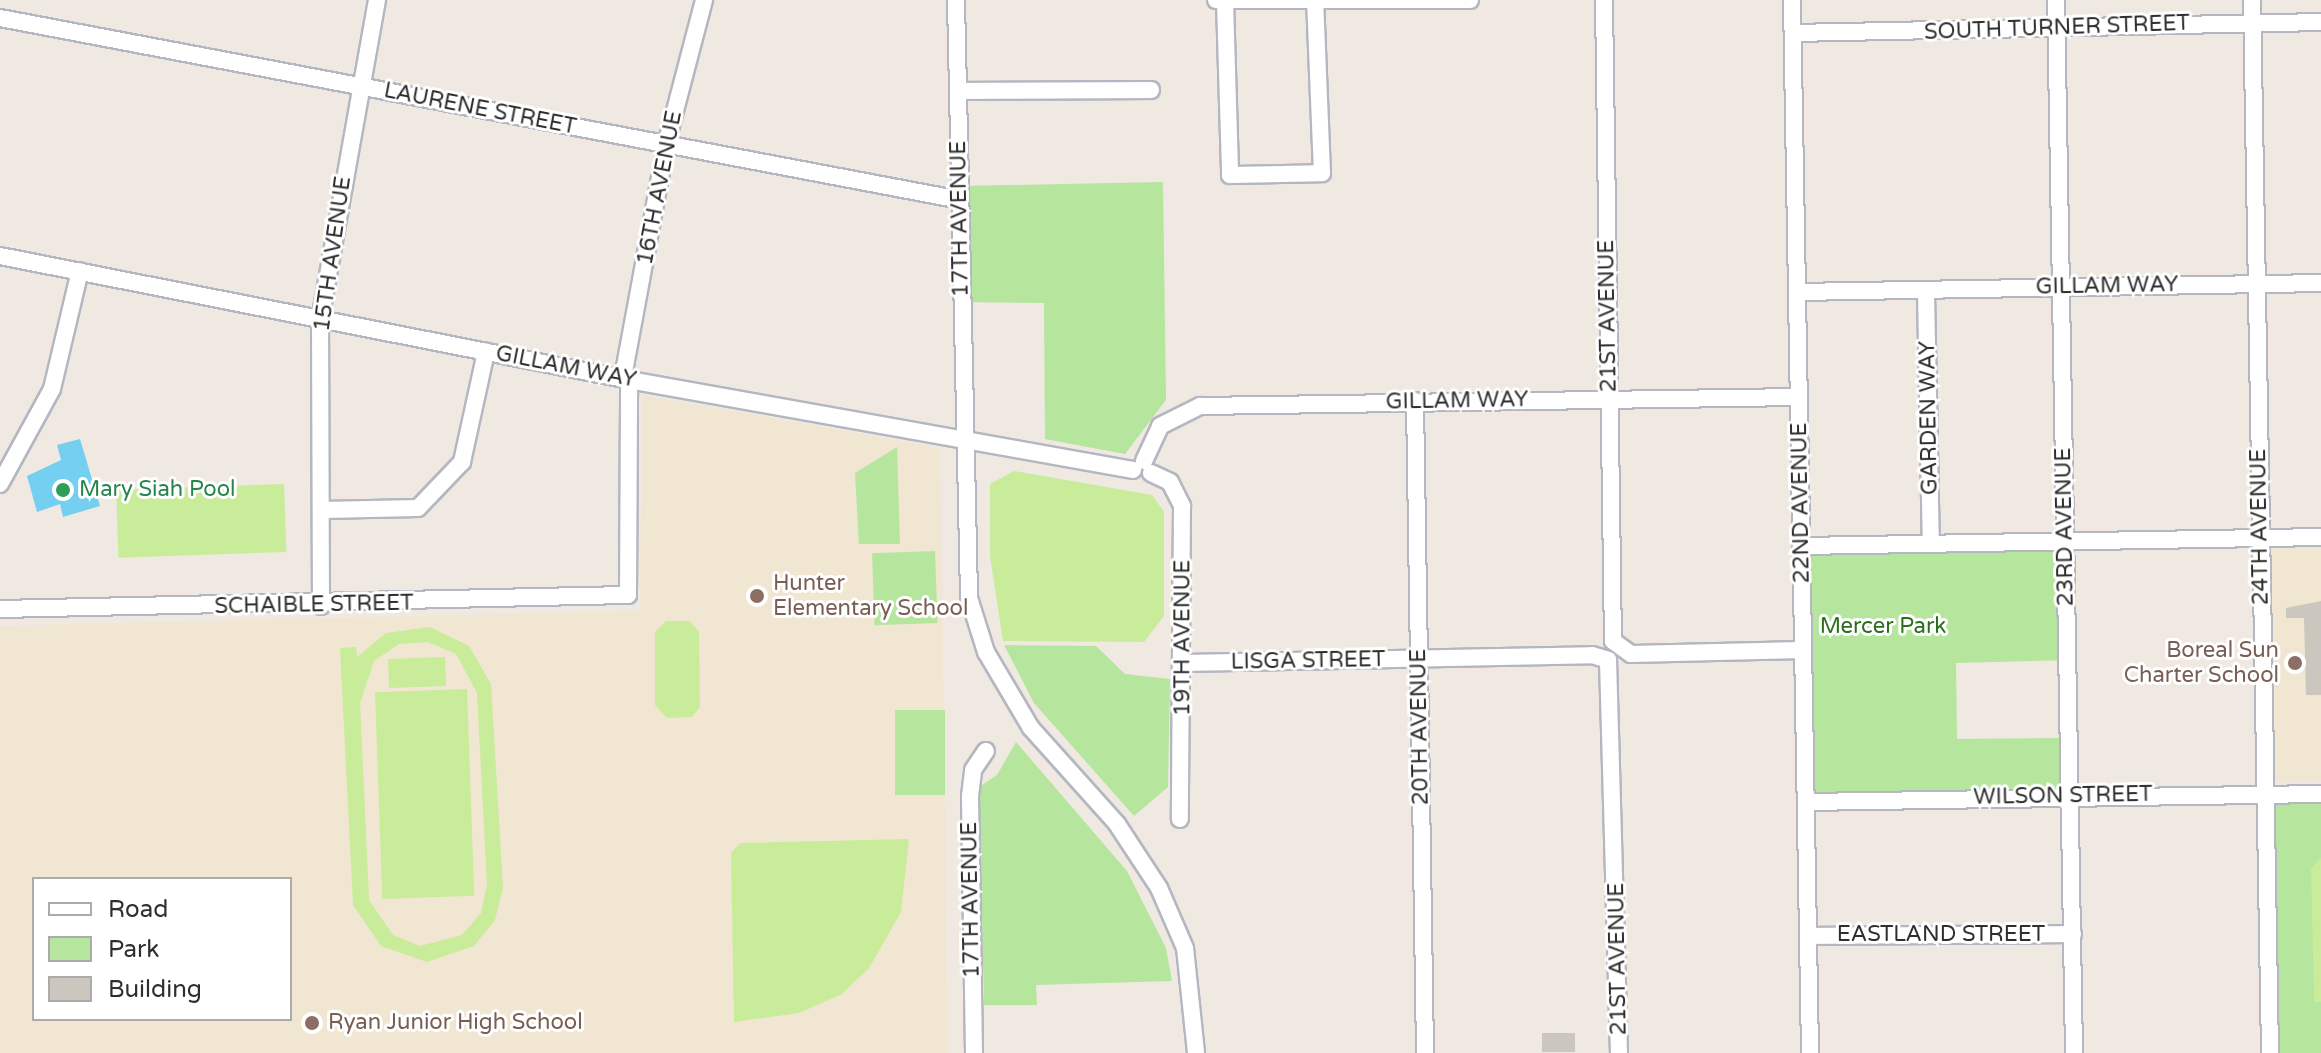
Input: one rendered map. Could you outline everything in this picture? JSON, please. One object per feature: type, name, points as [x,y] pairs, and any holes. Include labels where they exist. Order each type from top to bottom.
[{"type":"street","name":"15TH AVENUE","points":[[321,606],[320,320],[377,0]]},
{"type":"street","name":"16TH AVENUE","points":[[628,595],[626,379],[666,145],[704,0]]},
{"type":"street","name":"17TH AVENUE","points":[[956,0],[965,570],[986,652],[1031,728],[1117,824],[1159,888],[1185,948],[1196,1053]]},
{"type":"street","points":[[1315,1],[1322,173],[1230,175],[1220,1],[1470,0]]},
{"type":"street","name":"21ST AVENUE","points":[[1604,0],[1613,632],[1621,653],[1803,650]]},
{"type":"street","name":"22ND AVENUE","points":[[1792,0],[1810,1053]]},
{"type":"street","name":"23RD AVENUE","points":[[2056,0],[2074,1053]]},
{"type":"street","name":"24TH AVENUE","points":[[2252,0],[2270,1053]]},
{"type":"street","name":"LAURENE STREET","points":[[0,18],[960,200]]},
{"type":"street","name":"SOUTH TURNER STREET","points":[[1793,33],[2056,31],[2321,22]]},
{"type":"street","points":[[958,91],[1151,90]]},
{"type":"street","name":"GILLAM WAY","points":[[0,256],[626,379],[1143,468],[1160,426],[1194,407],[1799,397]]},
{"type":"street","points":[[0,484],[52,389],[80,271]]},
{"type":"street","name":"GILLAM WAY","points":[[1797,292],[2321,283]]},
{"type":"street","name":"GARDEN WAY","points":[[1926,292],[1931,544]]},
{"type":"street","points":[[322,510],[418,508],[462,462],[486,352]]},
{"type":"street","name":"20TH AVENUE","points":[[1415,401],[1425,1053]]},
{"type":"street","name":"19TH AVENUE","points":[[1143,468],[1170,482],[1181,501],[1184,663],[1180,819]]},
{"type":"street","points":[[1802,546],[2321,537]]},
{"type":"street","name":"SCHAIBLE STREET","points":[[0,609],[321,606],[628,595]]},
{"type":"street","name":"LISGA STREET","points":[[1184,663],[1601,655],[1613,673]]},
{"type":"street","name":"21ST AVENUE","points":[[1613,673],[1619,1053]]},
{"type":"street","name":"17TH AVENUE","points":[[974,1053],[970,796],[973,770],[986,751]]},
{"type":"street","name":"WILSON STREET","points":[[1806,802],[2069,795],[2321,794]]},
{"type":"street","name":"EASTLAND STREET","points":[[1808,936],[2073,934]]},
{"type":"shaded area","points":[[642,395],[940,448],[948,1053],[0,1053],[0,626],[640,611]]},
{"type":"shaded area","name":"Boreal Sun Charter School","points":[[2268,544],[2321,544],[2321,781],[2268,781]]},
{"type":"green space","points":[[1163,182],[1166,400],[1125,454],[1045,439],[1044,303],[961,302],[960,186]]},
{"type":"green space","points":[[897,447],[900,544],[859,544],[855,473]]},
{"type":"green space","points":[[1014,471],[1152,495],[1164,512],[1164,616],[1144,642],[1003,641],[990,556],[990,484]]},
{"type":"green space","points":[[284,484],[286,552],[118,558],[116,490]]},
{"type":"green space","name":"Mercer Park","points":[[2065,541],[2068,660],[1956,663],[1957,739],[2069,738],[2069,795],[1806,802],[1802,546]]},
{"type":"green space","points":[[935,551],[938,623],[875,625],[872,553]]},
{"type":"green space","points":[[666,621],[690,621],[699,632],[700,707],[692,717],[667,718],[655,705],[655,632]]},
{"type":"green space","points":[[430,627],[469,646],[491,684],[503,888],[495,920],[474,946],[427,962],[381,946],[353,905],[340,648],[356,647],[357,657],[386,633]],"holes":[[[428,642],[456,654],[477,693],[487,885],[481,913],[462,935],[420,946],[393,935],[369,900],[360,703],[374,661],[399,644]]]},
{"type":"green space","points":[[1004,645],[1096,646],[1125,674],[1170,679],[1168,787],[1134,816],[1034,703]]},
{"type":"green space","points":[[445,657],[446,686],[389,688],[388,659]]},
{"type":"green space","points":[[467,689],[474,896],[382,899],[375,692]]},
{"type":"green space","points":[[895,710],[945,710],[945,795],[895,795]]},
{"type":"green space","points":[[1016,742],[1127,871],[1166,948],[1172,981],[1036,985],[1037,1005],[984,1005],[979,787],[997,775]]},
{"type":"green space","points":[[2265,794],[2321,794],[2321,1053],[2265,1053]]},
{"type":"green space","points":[[909,839],[901,912],[869,968],[842,994],[799,1013],[734,1022],[731,853],[740,843]]},
{"type":"green space","points":[[2321,858],[2321,1002],[2314,1002],[2311,868]]},
{"type":"water","name":"Mary Siah Pool","points":[[80,439],[100,506],[63,517],[60,504],[37,512],[27,476],[61,460],[57,445]]},
{"type":"building","name":"Boreal Sun Charter School","points":[[2321,601],[2321,695],[2306,695],[2304,618],[2286,618],[2286,608]]},
{"type":"building","points":[[1542,1033],[1575,1033],[1575,1052],[1542,1052]]},
{"type":"place","name":"Mary Siah Pool","points":[[63,490]]},
{"type":"place","name":"Hunter Elementary School","points":[[757,596]]},
{"type":"place","name":"Boreal Sun Charter School","points":[[2295,663]]},
{"type":"place","name":"Ryan Junior High School","points":[[312,1023]]}]
